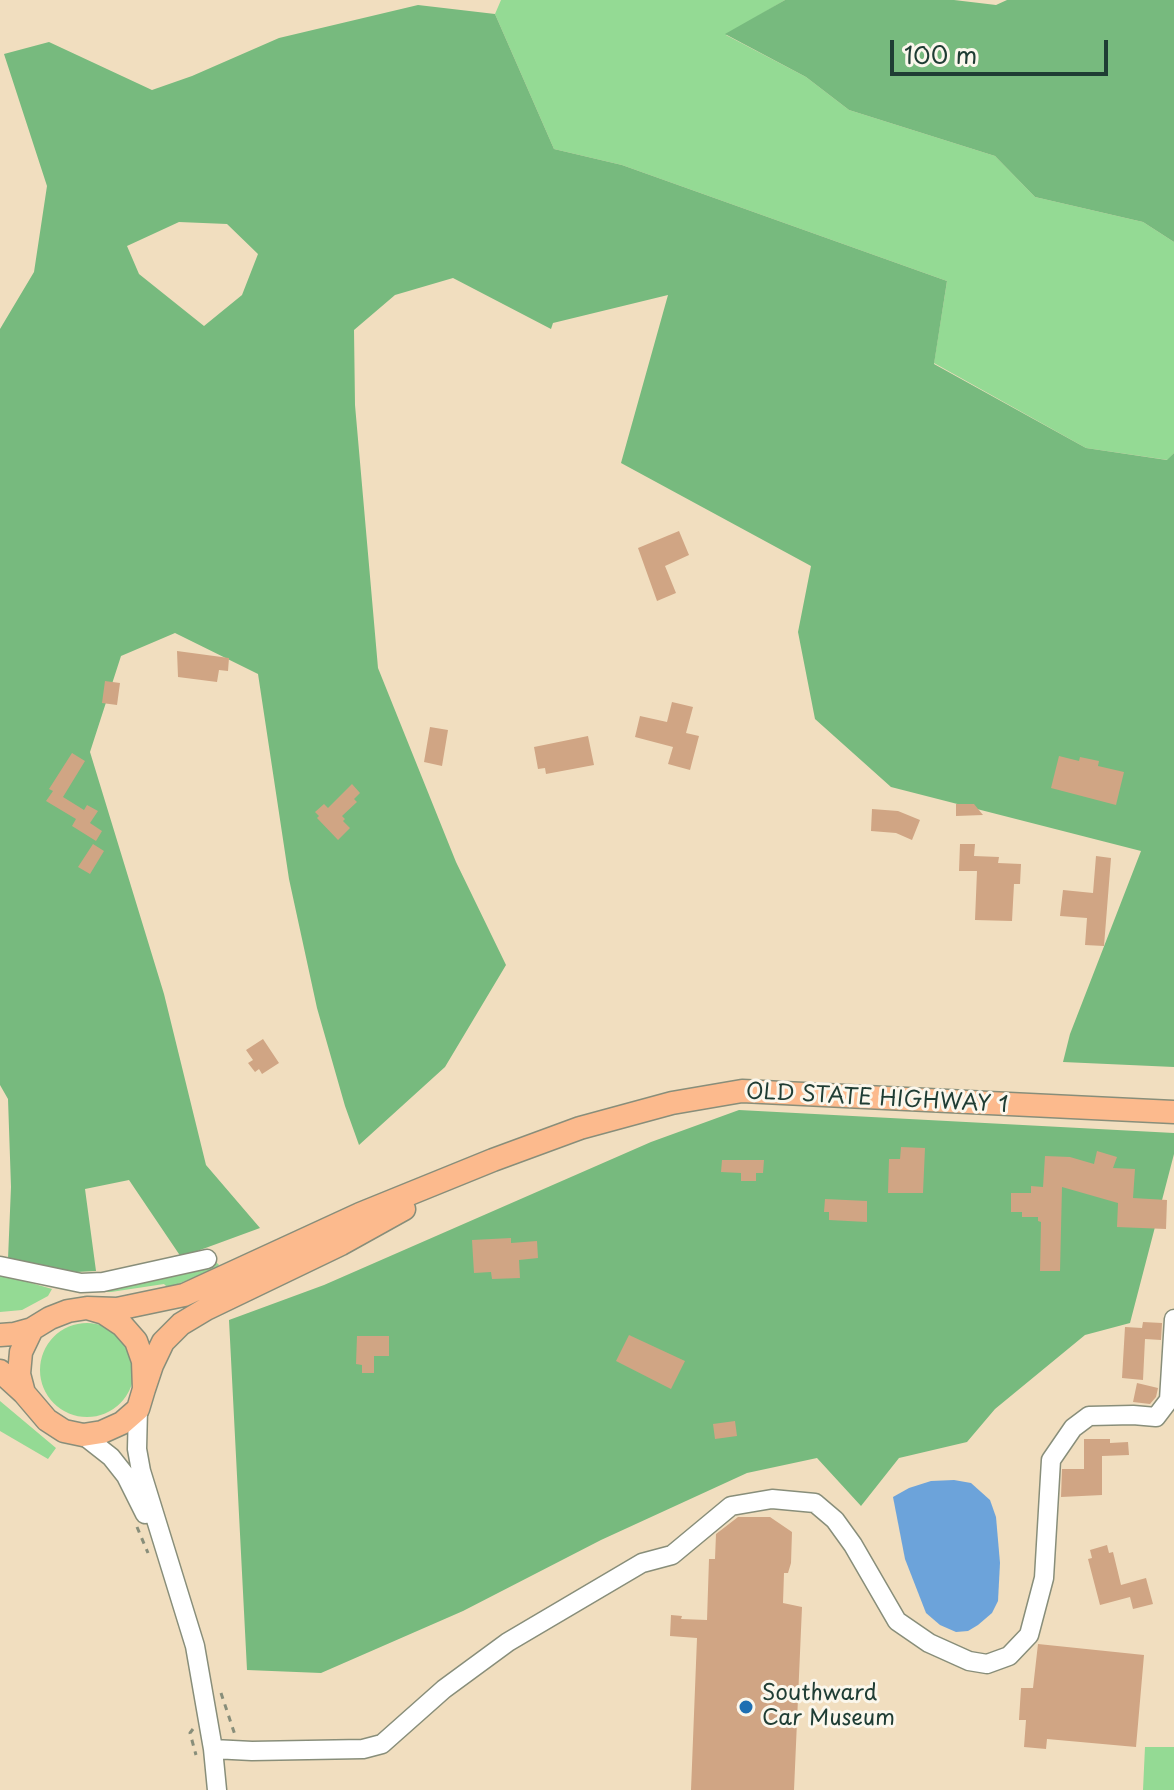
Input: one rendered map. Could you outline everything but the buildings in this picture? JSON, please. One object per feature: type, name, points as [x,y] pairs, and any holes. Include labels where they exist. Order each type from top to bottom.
[{"type":"main road","name":"OLD STATE HIGHWAY 1","points":[[78,1310],[117,1309],[184,1295],[360,1214],[493,1160],[580,1128],[672,1103],[742,1091],[1174,1112]]},
{"type":"main road","name":"OLD STATE HIGHWAY 1","points":[[141,1399],[163,1342],[181,1324],[341,1244],[493,1160]]},
{"type":"main road","points":[[0,1335],[32,1329],[78,1310],[104,1313],[122,1325],[136,1341],[143,1361],[141,1399],[122,1423],[102,1432],[83,1435],[64,1431],[47,1420],[0,1371]]},
{"type":"main road","points":[[24,1393],[19,1374],[21,1352],[32,1329]]},
{"type":"street","points":[[0,1266],[66,1280],[103,1282],[207,1259]]},
{"type":"street","points":[[66,1280],[78,1310]]},
{"type":"street","points":[[204,1752],[363,1749],[382,1744],[444,1689],[508,1642],[642,1563],[672,1555],[731,1506],[772,1499],[815,1503],[835,1520],[897,1621],[929,1643],[969,1661],[987,1664],[1009,1656],[1029,1635],[1044,1578],[1051,1460],[1073,1428],[1089,1416],[1156,1417],[1169,1400],[1174,1319]]},
{"type":"street","points":[[141,1399],[137,1449],[141,1471],[195,1646],[204,1752],[217,1790]]},
{"type":"street","points":[[83,1435],[111,1457],[126,1476],[174,1574]]},
{"type":"path","points":[[134,1520],[151,1559]]},
{"type":"path","points":[[220,1691],[236,1739]]},
{"type":"path","points":[[195,1723],[190,1733],[204,1752]]},
{"type":"green space","points":[[501,0],[785,0],[726,35],[806,77],[849,110],[995,156],[1035,197],[1143,222],[1174,242],[1174,453],[1168,460],[1086,448],[934,363],[947,281],[622,165],[554,149],[495,14]]},
{"type":"green space","points":[[785,0],[954,0],[996,5],[1007,0],[1174,0],[1174,242],[1143,222],[1035,197],[995,156],[849,110],[806,77],[725,34]]},
{"type":"green space","points":[[418,5],[495,14],[554,149],[622,165],[947,281],[934,364],[1086,448],[1167,460],[1174,453],[1174,1067],[1063,1062],[1070,1034],[1141,851],[891,787],[815,719],[798,632],[811,566],[621,463],[668,295],[553,323],[551,329],[453,278],[395,295],[354,330],[355,405],[378,668],[456,862],[506,965],[445,1067],[359,1145],[317,1008],[289,879],[258,674],[175,633],[121,656],[90,752],[164,994],[206,1165],[260,1228],[181,1257],[129,1180],[85,1189],[96,1271],[57,1273],[8,1259],[11,1187],[8,1099],[0,1085],[0,329],[34,272],[47,186],[4,54],[49,42],[152,90],[279,38]],"holes":[[[179,222],[227,224],[258,254],[242,295],[204,326],[139,274],[127,246]]]},
{"type":"green space","points":[[739,1110],[1174,1133],[1174,1154],[1130,1323],[1085,1335],[995,1409],[967,1442],[899,1458],[861,1506],[817,1458],[747,1473],[601,1540],[463,1611],[321,1673],[247,1670],[229,1320],[324,1285],[651,1142]]},
{"type":"green space","points":[[217,1263],[217,1268],[168,1288],[164,1284],[111,1292],[83,1291]]},
{"type":"green space","points":[[0,1274],[52,1289],[48,1296],[22,1310],[0,1312]]},
{"type":"green space","points":[[78,1323],[96,1323],[121,1336],[131,1352],[134,1370],[131,1388],[121,1404],[96,1417],[78,1417],[53,1404],[40,1379],[40,1361],[53,1336]]},
{"type":"green space","points":[[0,1401],[56,1448],[48,1459],[0,1431]]},
{"type":"green space","points":[[1145,1747],[1174,1747],[1174,1790],[1143,1790]]},
{"type":"water","points":[[931,1481],[971,1483],[990,1500],[996,1517],[1000,1563],[998,1601],[992,1613],[968,1631],[956,1632],[940,1625],[926,1613],[905,1559],[893,1497]]},
{"type":"place","name":"Southward Car Museum","points":[[746,1707]]}]
